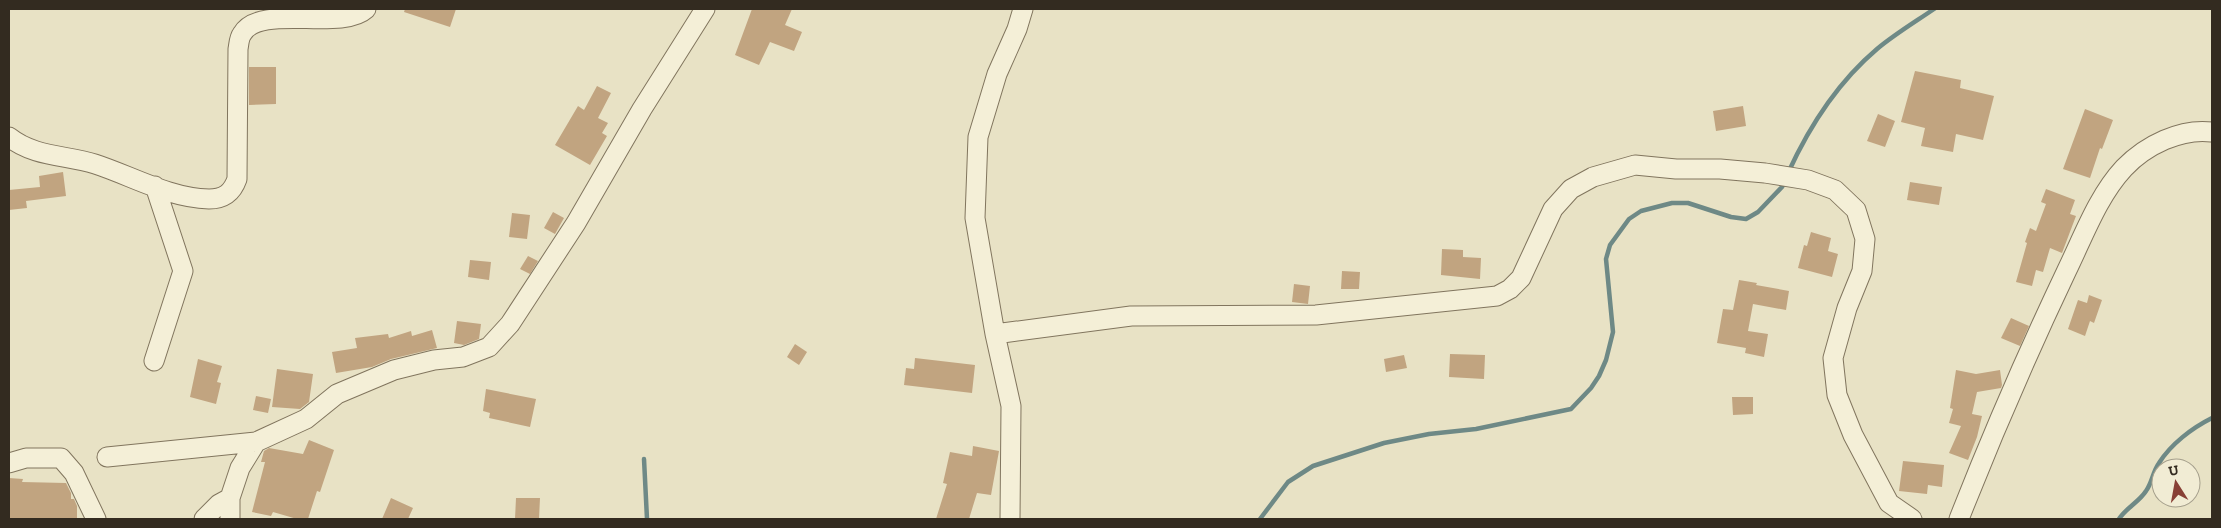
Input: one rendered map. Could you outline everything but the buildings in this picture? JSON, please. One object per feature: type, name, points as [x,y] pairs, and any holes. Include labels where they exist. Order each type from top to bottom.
[{"type":"street","points":[[9,136],[19,145],[46,154],[94,164],[187,196],[210,199],[226,196],[233,191],[237,179],[238,49],[242,33],[255,23],[269,19],[351,17],[366,9]]},
{"type":"street","points":[[107,457],[256,442],[306,419],[337,394],[394,370],[434,360],[463,357],[489,347],[510,324],[576,223],[642,109],[705,9]]},
{"type":"street","points":[[1010,519],[1011,406],[995,334],[975,218],[978,137],[997,74],[1017,29],[1023,9]]},
{"type":"street","points":[[1959,519],[2003,407],[2101,200],[2124,168],[2151,146],[2189,131],[2212,132]]},
{"type":"street","points":[[995,334],[1131,316],[1316,314],[1497,296],[1510,289],[1521,278],[1553,209],[1571,189],[1593,177],[1635,165],[1765,173],[1808,180],[1835,190],[1856,210],[1865,239],[1862,271],[1847,308],[1833,358],[1837,395],[1853,434],[1889,503],[1912,519]]},
{"type":"street","points":[[154,361],[183,271],[155,186]]},
{"type":"street","points":[[230,519],[230,498],[240,468],[256,442]]},
{"type":"street","points":[[9,462],[26,458],[62,458],[74,473],[96,519]]},
{"type":"street","points":[[204,519],[219,504],[230,498]]},
{"type":"waterway","points":[[1788,173],[1815,122],[1850,76],[1877,49],[1934,9]]},
{"type":"waterway","points":[[1260,519],[1288,482],[1313,466],[1384,443],[1429,434],[1476,429],[1571,409],[1591,388],[1606,360],[1613,332],[1606,259],[1610,245],[1629,219],[1641,211],[1672,203],[1688,203],[1731,217],[1746,219],[1758,212],[1782,187],[1785,180]]},
{"type":"waterway","points":[[2119,519],[2146,491],[2157,466],[2170,449],[2190,432],[2212,418]]},
{"type":"waterway","points":[[644,459],[647,519]]}]
